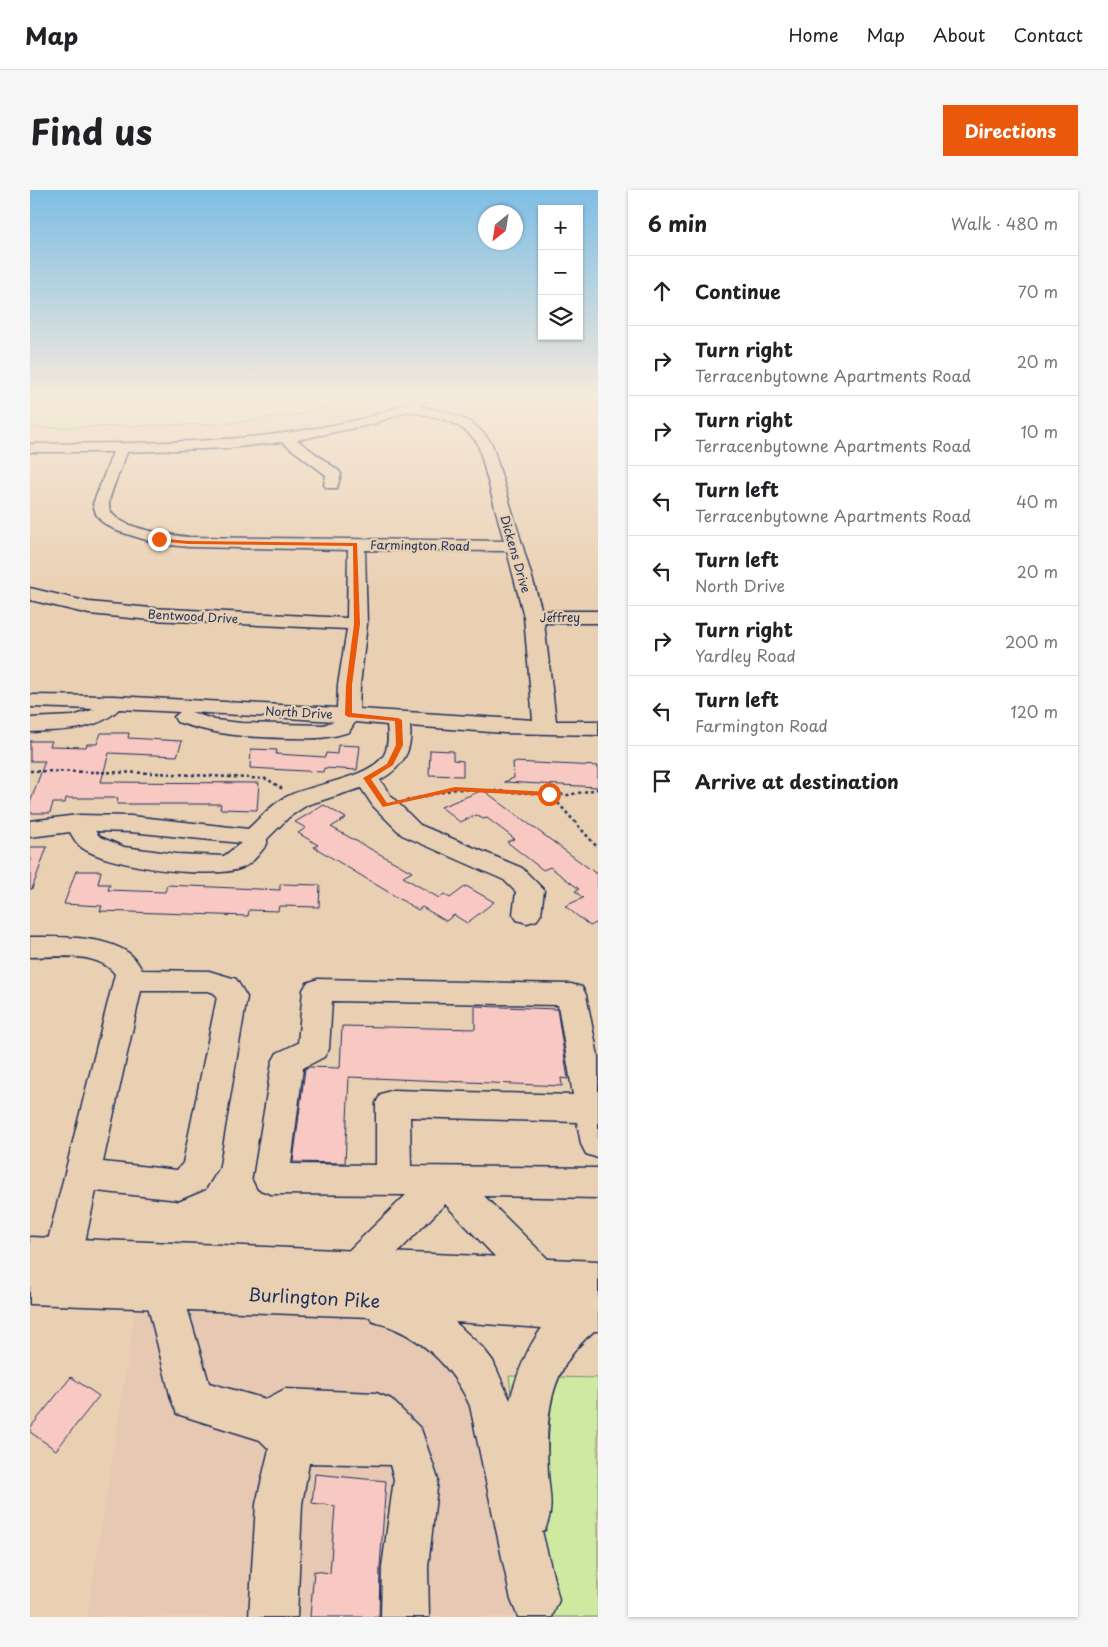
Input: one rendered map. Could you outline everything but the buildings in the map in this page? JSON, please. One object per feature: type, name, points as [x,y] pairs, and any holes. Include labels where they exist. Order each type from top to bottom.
[{"type":"main road","name":"Farmington Road","points":[[117,462],[101,504],[104,514],[108,519],[123,528],[159,539],[188,542],[514,546]]},
{"type":"main road","points":[[317,462],[334,474],[332,485]]},
{"type":"main road","name":"Dickens Drive","points":[[490,462],[534,617],[545,726]]},
{"type":"main road","points":[[30,701],[168,705],[187,719],[240,730],[326,732],[341,727],[348,715],[349,685],[357,624],[356,544]]},
{"type":"main road","name":"Bentwood Drive","points":[[30,594],[89,608],[151,614],[357,624]]},
{"type":"main road","name":"Jeffrey","points":[[534,617],[592,617]]},
{"type":"main road","points":[[30,724],[74,723],[101,715],[114,702]]},
{"type":"main road","name":"North Drive","points":[[348,715],[398,720],[598,728]]},
{"type":"main road","points":[[30,829],[78,823],[85,837],[92,843],[142,858],[225,864],[236,861],[254,844],[254,838],[295,801],[317,792],[367,778],[390,765],[400,745],[398,720]]},
{"type":"main road","points":[[444,722],[455,735],[506,743],[547,745],[598,743]]},
{"type":"main road","points":[[367,778],[386,805],[411,830],[513,874],[530,890],[527,914]]},
{"type":"main road","points":[[30,947],[75,948],[110,956],[121,962],[130,974],[82,1174],[46,1255]]},
{"type":"main road","points":[[82,1174],[179,1185],[192,1180],[200,1168],[232,997],[225,986],[209,981],[128,980]]},
{"type":"main road","points":[[598,1144],[571,995],[318,990],[313,1049],[288,1062],[271,1179],[598,1183]]},
{"type":"main road","points":[[394,1181],[393,1103],[592,1109]]},
{"type":"main road","points":[[445,1181],[539,1276]]},
{"type":"main road","points":[[445,1181],[356,1283],[437,1332],[463,1356],[478,1375],[491,1406],[536,1609]]},
{"type":"main road","name":"Burlington Pike","points":[[46,1255],[356,1283],[595,1301]]},
{"type":"main road","name":"Burlington Pike","points":[[30,1286],[163,1290],[539,1276],[595,1301]]},
{"type":"main road","points":[[163,1290],[192,1399],[282,1432],[406,1444],[416,1479],[405,1567],[405,1617]]},
{"type":"main road","points":[[536,1609],[526,1452],[529,1403],[538,1376],[553,1344],[572,1322],[595,1301]]},
{"type":"main road","points":[[273,1617],[282,1432]]},
{"type":"path","points":[[30,771],[156,773],[267,779],[300,799]]},
{"type":"path","points":[[386,805],[455,789],[568,795],[598,789]]},
{"type":"path","points":[[549,794],[598,848]]},
{"type":"shaded area","points":[[139,1289],[404,1313],[485,1389],[537,1617],[87,1617]]},
{"type":"green space","points":[[509,1376],[598,1378],[598,1617],[536,1617]]},
{"type":"route","points":[[159,539],[250,544],[356,544],[357,624],[349,685],[348,715],[398,720],[400,745],[390,765],[367,778],[382,801],[386,805],[455,789],[549,794]]}]
